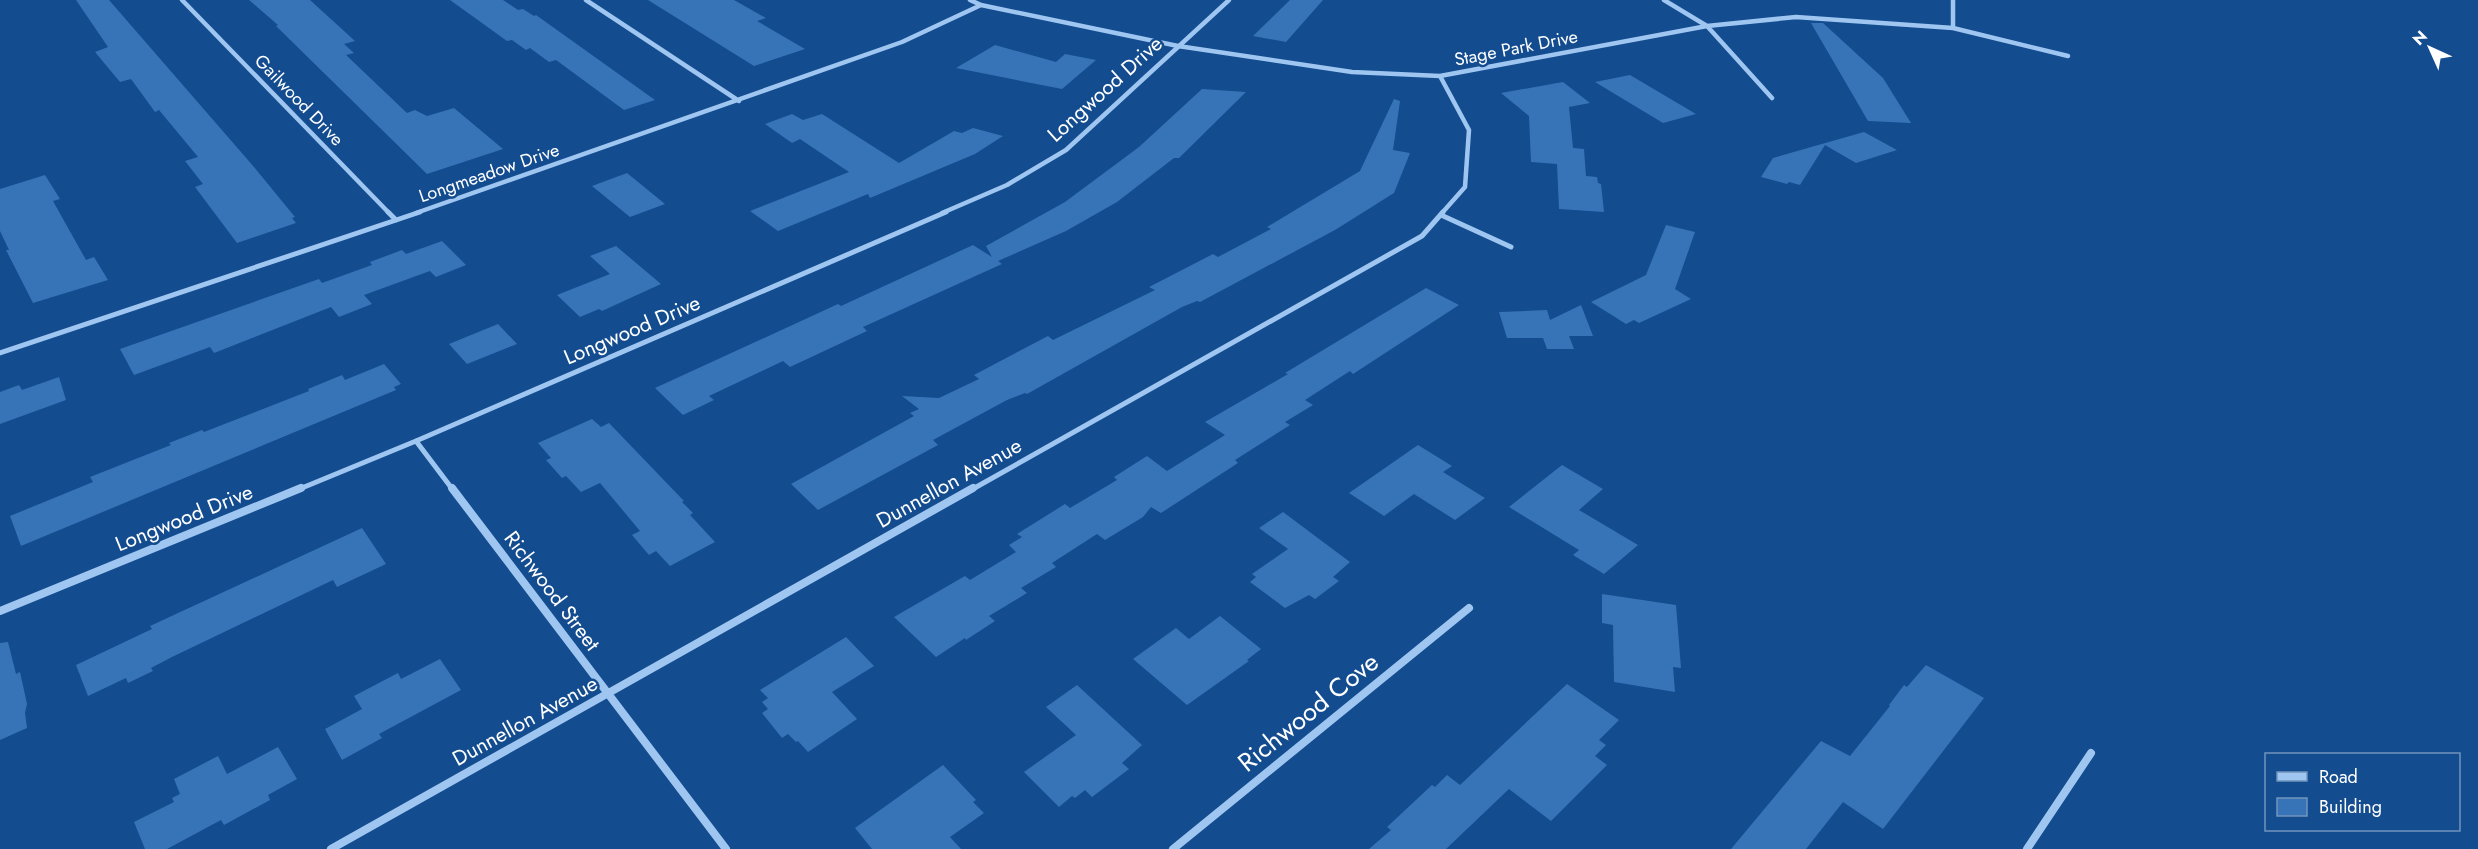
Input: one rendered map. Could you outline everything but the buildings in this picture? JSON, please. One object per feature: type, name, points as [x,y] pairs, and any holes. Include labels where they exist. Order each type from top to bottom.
[{"type":"street","name":"Gailwood Drive","points":[[182,0],[396,220]]},
{"type":"street","points":[[586,0],[739,101]]},
{"type":"street","name":"Stage Park Drive","points":[[970,0],[981,6],[1178,46],[1352,72],[1440,76],[1707,26],[1796,17],[1953,28],[2068,56]]},
{"type":"street","name":"Longwood Drive","points":[[0,611],[416,441],[1007,185],[1066,150],[1229,0]]},
{"type":"street","points":[[1664,0],[1707,26],[1772,98]]},
{"type":"street","points":[[1953,0],[1953,28]]},
{"type":"street","name":"Longmeadow Drive","points":[[0,353],[396,220],[739,101],[902,42],[981,6]]},
{"type":"street","name":"Dunnellon Avenue","points":[[331,849],[1422,236],[1465,187],[1469,130],[1440,76]]},
{"type":"street","points":[[1441,215],[1510,247]]},
{"type":"street","name":"Richwood Street","points":[[416,441],[726,849]]},
{"type":"street","name":"Richwood Cove","points":[[1173,849],[1469,608]]},
{"type":"street","points":[[2027,849],[2091,753]]}]
